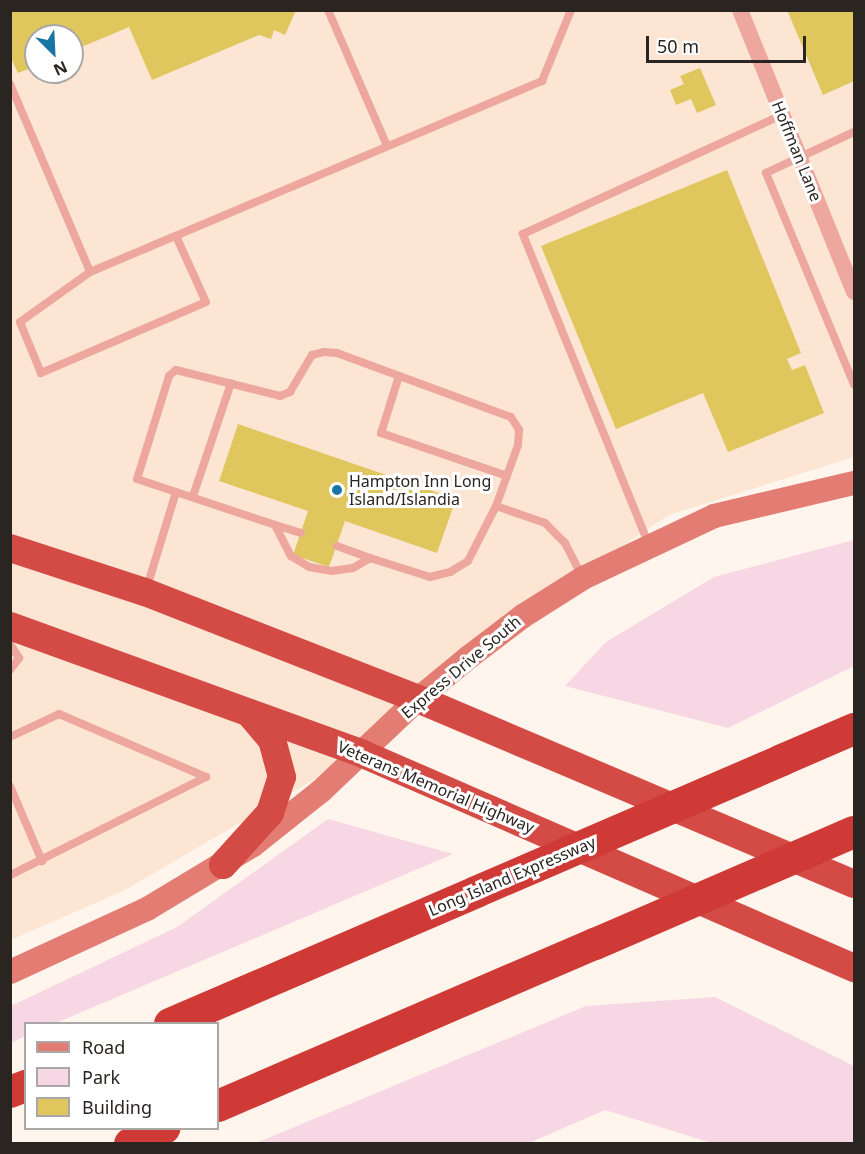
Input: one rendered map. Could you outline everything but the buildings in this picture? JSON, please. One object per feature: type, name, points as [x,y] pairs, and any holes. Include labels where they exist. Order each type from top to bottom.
[{"type":"highway","points":[[10,548],[145,592],[418,699],[855,884]]},
{"type":"highway","name":"Veterans Memorial Highway","points":[[13,636],[249,713],[363,754],[855,968]]},
{"type":"highway","points":[[222,865],[270,813],[282,777],[280,759],[272,740],[249,713]]},
{"type":"highway","name":"Long Island Expressway","points":[[172,1022],[855,729]]},
{"type":"highway","points":[[219,1106],[855,832]]},
{"type":"highway","points":[[130,1143],[160,1130]]},
{"type":"main road","name":"Express Drive South","points":[[10,972],[114,927],[222,865],[281,825],[363,754],[418,699],[523,616],[583,578],[714,516],[855,483]]},
{"type":"street","name":"Hoffman Lane","points":[[740,10],[855,292]]},
{"type":"lane","points":[[328,10],[387,146]]},
{"type":"lane","points":[[176,236],[206,302],[41,373],[20,322],[90,272],[542,81],[571,10]]},
{"type":"lane","points":[[10,84],[90,272]]},
{"type":"lane","points":[[650,547],[523,234],[782,115]]},
{"type":"lane","points":[[855,132],[766,173],[855,384]]},
{"type":"lane","points":[[301,533],[137,479],[170,376],[176,370],[186,370],[280,396],[290,392],[312,355],[324,352],[399,376],[511,417],[519,430],[518,445],[496,506],[468,561],[450,572],[430,577],[337,546]]},
{"type":"lane","points":[[399,376],[381,432],[507,476]]},
{"type":"lane","points":[[193,496],[231,384]]},
{"type":"lane","points":[[145,592],[176,492]]},
{"type":"lane","points":[[496,506],[545,522],[566,543],[583,578]]},
{"type":"lane","points":[[275,525],[291,556],[309,567],[332,571],[353,568],[370,558]]},
{"type":"lane","points":[[10,670],[19,658],[13,636]]},
{"type":"lane","points":[[10,737],[58,714],[206,777],[10,875]]},
{"type":"lane","points":[[10,786],[14,802],[42,861]]},
{"type":"shaded area","points":[[11,11],[854,11],[854,457],[669,515],[522,612],[315,779],[125,890],[11,940]]},
{"type":"green space","points":[[854,540],[854,666],[728,728],[565,686],[606,642],[714,577]]},
{"type":"green space","points":[[328,819],[453,854],[58,1022],[24,1022],[24,1036],[11,1043],[11,1006],[177,927]]},
{"type":"green space","points":[[715,997],[854,1066],[854,1143],[712,1143],[605,1110],[529,1143],[256,1143],[586,1006]]},
{"type":"place","name":"Hampton Inn Long Island/Islandia","points":[[337,490]]}]
